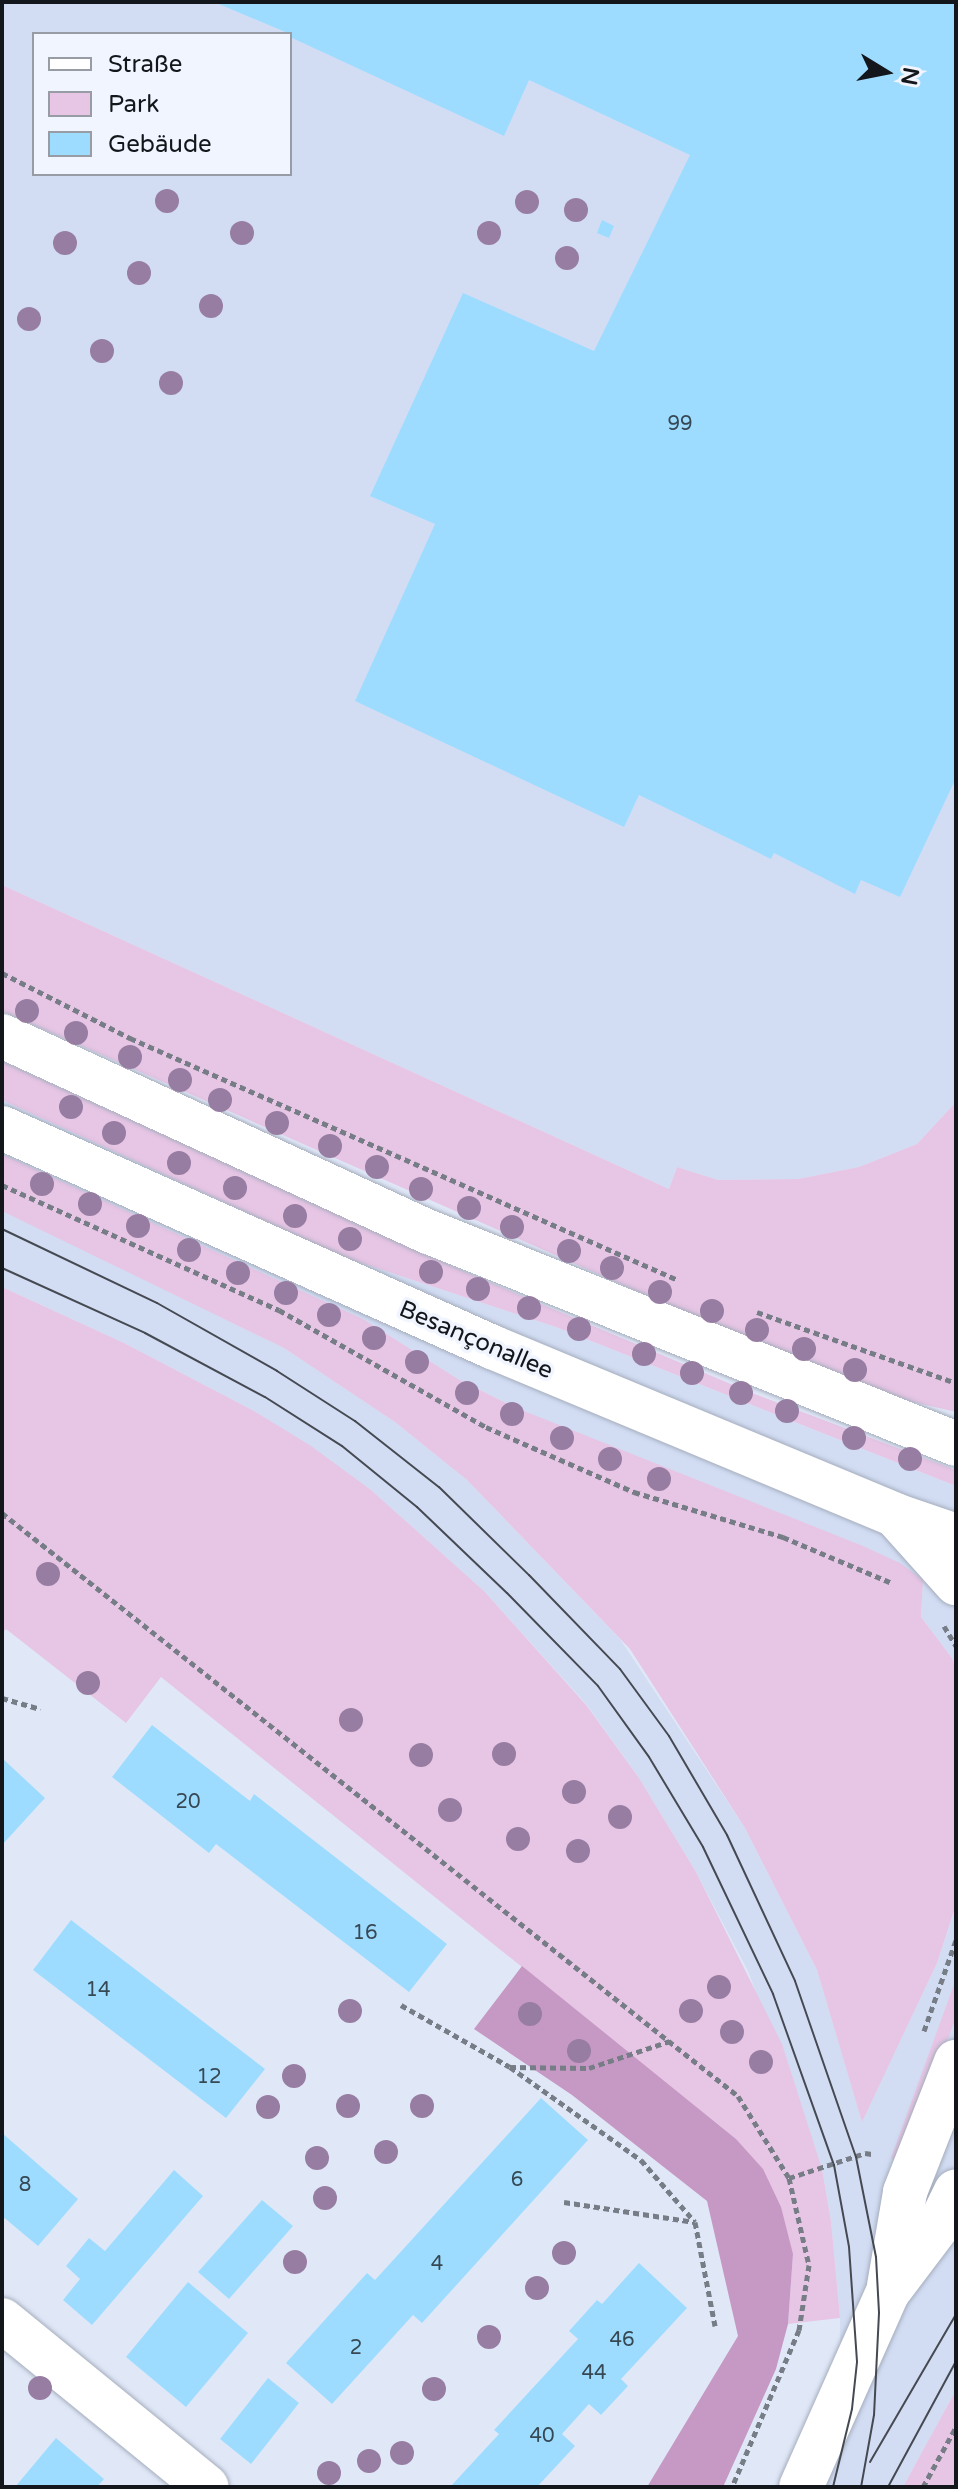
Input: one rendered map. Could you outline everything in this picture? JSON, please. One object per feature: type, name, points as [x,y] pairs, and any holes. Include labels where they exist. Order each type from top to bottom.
[{"type":"main road","points":[[2,1036],[429,1232],[955,1443]]},
{"type":"main road","name":"Besançonallee","points":[[2,1128],[478,1341],[895,1515],[956,1536]]},
{"type":"main road","points":[[895,1515],[956,1583]]},
{"type":"main road","points":[[888,2292],[905,2192],[956,2062]]},
{"type":"main road","points":[[801,2487],[888,2292],[941,2222],[956,2191]]},
{"type":"main road","points":[[2,2320],[207,2487]]},
{"type":"path","points":[[2,973],[130,1038],[692,1287]]},
{"type":"path","points":[[2,1185],[279,1310],[486,1427],[634,1492],[783,1537],[903,1587]]},
{"type":"path","points":[[751,1310],[956,1383]]},
{"type":"path","points":[[2,1513],[738,2096],[789,2178],[809,2265],[799,2330],[732,2487]]},
{"type":"path","points":[[2,1698],[40,1709]]},
{"type":"path","points":[[401,2005],[510,2067],[641,2160],[695,2222],[715,2326]]},
{"type":"path","points":[[510,2067],[589,2068],[670,2041]]},
{"type":"path","points":[[789,2178],[865,2153],[877,2155]]},
{"type":"path","points":[[564,2202],[695,2222]]},
{"type":"path","points":[[923,2487],[956,2427]]},
{"type":"shaded area","points":[[2,2],[956,2],[956,1102],[917,1144],[859,1167],[798,1179],[718,1180],[677,1167],[669,1189],[2,885]]},
{"type":"shaded area","points":[[2,1100],[346,1258],[556,1327],[956,1486],[956,1670],[952,1658],[921,1617],[923,1580],[514,1407],[458,1379],[363,1319],[2,1154]]},
{"type":"shaded area","points":[[2,1210],[284,1348],[395,1422],[467,1480],[620,1639],[745,1828],[817,1970],[862,2121],[937,1963],[956,1906],[956,2390],[903,2487],[826,2487],[841,2404],[840,2318],[831,2221],[822,2169],[748,1971],[696,1872],[639,1778],[587,1705],[484,1591],[371,1490],[254,1411],[124,1343],[2,1287]]},
{"type":"shaded area","points":[[522,1966],[736,2139],[763,2169],[781,2207],[793,2254],[788,2324],[776,2369],[723,2487],[647,2487],[738,2336],[707,2201],[572,2095],[474,2029]]},
{"type":"green space","points":[[2,885],[669,1189],[677,1167],[718,1180],[798,1179],[859,1167],[917,1144],[956,1102],[956,1412],[909,1401],[702,1320],[2,1011]]},
{"type":"green space","points":[[2,1061],[463,1271],[752,1393],[956,1470],[956,1486],[556,1327],[346,1258],[2,1100]]},
{"type":"green space","points":[[2,1154],[363,1319],[458,1379],[514,1407],[863,1546],[900,1563],[923,1580],[921,1617],[952,1658],[956,1670],[956,1905],[937,1963],[862,2122],[817,1970],[745,1828],[630,1649],[467,1480],[395,1422],[284,1348],[2,1211]]},
{"type":"green space","points":[[2,1287],[124,1343],[254,1411],[311,1446],[371,1490],[484,1591],[587,1706],[639,1778],[696,1872],[782,2044],[822,2169],[831,2221],[840,2318],[788,2324],[793,2254],[736,2139],[161,1677],[126,1723],[6,1629],[2,1634]]},
{"type":"green space","points":[[956,1979],[956,2017],[901,2166],[891,2158]]},
{"type":"green space","points":[[956,2390],[956,2487],[903,2487],[922,2452]]},
{"type":"building","points":[[214,2],[956,2],[956,778],[900,897],[861,880],[855,894],[774,853],[771,859],[639,795],[624,827],[355,701],[435,524],[370,496],[463,293],[594,351],[690,155],[529,80],[504,136],[292,38],[292,32],[285,32]]},
{"type":"building","points":[[602,220],[614,226],[609,238],[597,233]]},
{"type":"building","points":[[152,1725],[250,1801],[254,1794],[447,1944],[409,1992],[216,1844],[209,1853],[112,1777]]},
{"type":"building","points":[[2,1758],[45,1798],[2,1845]]},
{"type":"building","points":[[71,1920],[265,2069],[226,2118],[33,1970]]},
{"type":"building","points":[[541,2098],[588,2140],[422,2323],[413,2315],[332,2404],[286,2363],[367,2273],[375,2280]]},
{"type":"building","points":[[2,2133],[78,2199],[38,2246],[2,2216]]},
{"type":"building","points":[[174,2170],[203,2196],[92,2325],[63,2300],[80,2279],[66,2266],[89,2238],[105,2251]]},
{"type":"building","points":[[262,2200],[293,2226],[229,2299],[198,2272]]},
{"type":"building","points":[[639,2263],[687,2308],[621,2379],[628,2386],[601,2415],[589,2404],[562,2434],[575,2446],[537,2487],[450,2487],[499,2434],[494,2430],[578,2339],[569,2331],[597,2300],[602,2304]]},
{"type":"building","points":[[188,2282],[248,2333],[186,2407],[126,2357]]},
{"type":"building","points":[[268,2378],[299,2403],[251,2464],[220,2439]]},
{"type":"building","points":[[56,2438],[104,2479],[97,2487],[15,2487]]},
{"type":"tram line","points":[[2,1229],[157,1303],[277,1371],[355,1421],[439,1487],[529,1575],[620,1669],[669,1736],[727,1835],[795,1981],[856,2157],[876,2257],[879,2313],[874,2415],[861,2487]]},
{"type":"tram line","points":[[2,1268],[145,1333],[265,1397],[342,1446],[417,1507],[507,1593],[598,1686],[649,1757],[703,1847],[773,1994],[834,2165],[849,2247],[857,2362],[852,2409],[833,2487]]},
{"type":"tram line","points":[[870,2462],[956,2314]]},
{"type":"tram line","points":[[888,2487],[956,2361]]}]
